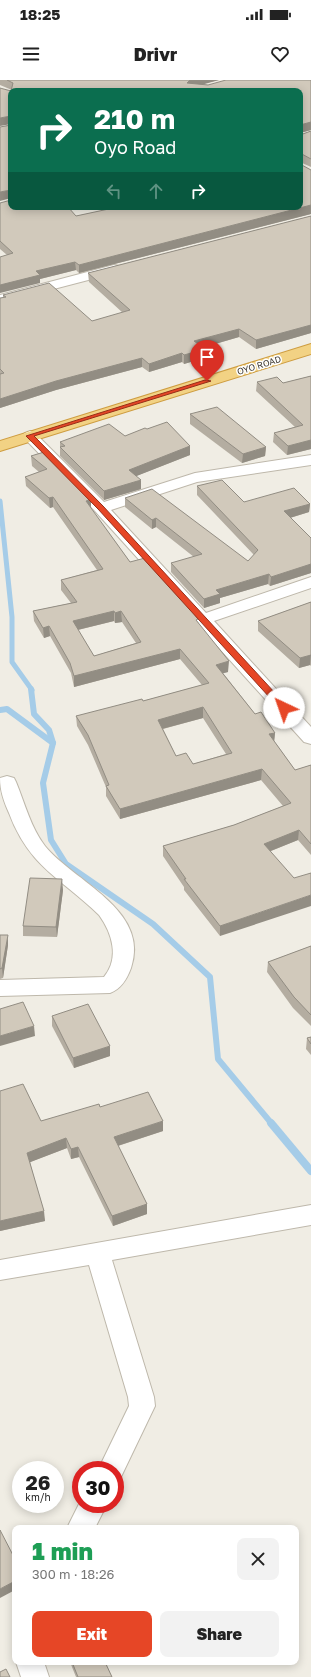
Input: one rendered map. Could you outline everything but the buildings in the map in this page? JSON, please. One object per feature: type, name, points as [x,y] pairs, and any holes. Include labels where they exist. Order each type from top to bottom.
[{"type":"highway","name":"OYO ROAD","points":[[0,446],[311,349]]},
{"type":"street","points":[[0,299],[126,266]]},
{"type":"street","points":[[30,436],[101,508],[309,732]]},
{"type":"street","points":[[101,508],[175,483],[195,478],[311,460]]},
{"type":"street","points":[[204,619],[311,582]]},
{"type":"street","points":[[0,988],[110,985],[118,976],[123,960],[124,945],[116,921],[95,900],[40,853],[26,833],[7,782]]},
{"type":"street","points":[[0,1270],[309,1215]]},
{"type":"street","points":[[97,1252],[141,1397],[142,1406],[140,1415],[116,1461]]},
{"type":"street","points":[[82,1525],[88,1513]]},
{"type":"street","points":[[31,1665],[35,1677]]},
{"type":"waterway","points":[[0,501],[12,617],[12,662],[32,690]]},
{"type":"waterway","points":[[31,689],[34,714],[49,730],[53,743]]},
{"type":"waterway","points":[[0,710],[7,709],[53,743]]},
{"type":"waterway","points":[[53,743],[43,783],[51,840],[66,864],[153,924],[210,977],[218,1059],[272,1124]]},
{"type":"waterway","points":[[271,1123],[311,1171]]},
{"type":"route","points":[[207,381],[30,436],[101,508],[284,708]]}]
